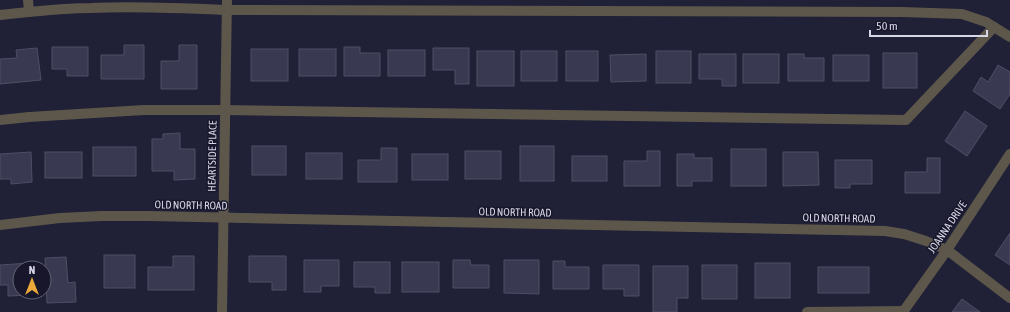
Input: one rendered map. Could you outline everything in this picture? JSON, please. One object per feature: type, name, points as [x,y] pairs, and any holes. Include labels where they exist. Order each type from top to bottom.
[{"type":"street","points":[[28,0],[29,12]]},
{"type":"street","points":[[0,15],[130,4],[954,13],[962,14],[986,22],[1010,37]]},
{"type":"street","name":"HEARTSIDE PLACE","points":[[222,312],[226,5]]},
{"type":"street","points":[[0,120],[144,110],[225,110],[906,120],[994,27]]},
{"type":"street","name":"JOANNA DRIVE","points":[[903,311],[947,250],[1010,154]]},
{"type":"street","name":"OLD NORTH ROAD","points":[[0,225],[60,218],[102,216],[885,231],[926,241],[947,250],[1010,298]]},
{"type":"street","points":[[807,312],[903,311]]},
{"type":"building","points":[[124,45],[144,45],[144,79],[101,79],[101,55],[124,55]]},
{"type":"building","points":[[179,45],[197,45],[197,89],[161,89],[161,61],[179,61]]},
{"type":"building","points":[[52,47],[88,47],[88,76],[67,76],[67,69],[52,69]]},
{"type":"building","points":[[344,47],[360,47],[360,53],[380,53],[380,76],[344,76]]},
{"type":"building","points":[[37,48],[41,80],[0,84],[0,59],[17,58],[16,50]]},
{"type":"building","points":[[433,48],[469,48],[469,84],[455,84],[455,70],[433,70]]},
{"type":"building","points":[[251,49],[288,49],[288,81],[251,81]]},
{"type":"building","points":[[299,49],[336,49],[336,76],[299,76]]},
{"type":"building","points":[[388,50],[425,50],[425,76],[388,76]]},
{"type":"building","points":[[477,51],[514,51],[514,86],[477,86]]},
{"type":"building","points":[[521,51],[557,51],[557,81],[521,81]]},
{"type":"building","points":[[566,51],[598,51],[598,81],[566,81]]},
{"type":"building","points":[[656,51],[691,51],[691,83],[656,83]]},
{"type":"building","points":[[883,53],[917,53],[917,88],[883,88]]},
{"type":"building","points":[[646,54],[646,81],[611,82],[610,55]]},
{"type":"building","points":[[699,54],[736,54],[736,86],[722,86],[722,79],[699,79]]},
{"type":"building","points":[[743,54],[779,54],[779,83],[743,83]]},
{"type":"building","points":[[788,54],[804,54],[804,58],[824,58],[824,81],[788,81]]},
{"type":"building","points":[[833,55],[869,55],[869,81],[833,81]]},
{"type":"building","points":[[998,65],[1010,72],[1010,94],[1000,109],[973,91],[981,77],[988,82]]},
{"type":"building","points":[[965,111],[987,126],[967,156],[945,141]]},
{"type":"building","points":[[180,133],[180,149],[195,149],[195,179],[174,180],[174,171],[152,171],[152,139],[163,139],[163,134]]},
{"type":"building","points":[[252,146],[286,146],[286,175],[252,175]]},
{"type":"building","points":[[520,146],[554,146],[554,181],[520,181]]},
{"type":"building","points":[[93,147],[136,147],[136,176],[93,176]]},
{"type":"building","points":[[381,148],[397,148],[397,182],[358,182],[358,160],[381,160]]},
{"type":"building","points":[[731,149],[766,149],[766,186],[731,186]]},
{"type":"building","points":[[465,151],[501,151],[501,179],[465,179]]},
{"type":"building","points":[[647,151],[660,151],[660,186],[624,186],[624,161],[647,161]]},
{"type":"building","points":[[31,152],[32,182],[11,184],[11,179],[0,179],[0,154]]},
{"type":"building","points":[[45,152],[82,152],[82,178],[45,178]]},
{"type":"building","points":[[783,152],[818,152],[819,185],[783,186]]},
{"type":"building","points":[[306,153],[342,153],[342,179],[306,179]]},
{"type":"building","points":[[412,154],[448,154],[448,180],[412,180]]},
{"type":"building","points":[[677,154],[694,154],[694,158],[712,158],[712,181],[692,181],[692,186],[677,186]]},
{"type":"building","points":[[572,156],[607,156],[607,181],[572,181]]},
{"type":"building","points":[[927,158],[940,158],[940,193],[905,193],[905,172],[927,172]]},
{"type":"building","points":[[835,160],[872,160],[872,184],[850,184],[850,188],[835,188]]},
{"type":"building","points":[[1010,233],[1010,265],[995,255]]},
{"type":"building","points":[[104,255],[135,255],[135,288],[104,288]]},
{"type":"building","points":[[173,256],[194,256],[194,290],[148,290],[148,267],[173,267]]},
{"type":"building","points":[[249,256],[286,256],[286,290],[272,290],[272,282],[249,282]]},
{"type":"building","points":[[66,257],[68,283],[75,282],[76,302],[47,303],[47,300],[52,300],[52,260],[45,260],[45,258]]},
{"type":"building","points":[[304,260],[339,260],[339,286],[321,286],[321,292],[304,292]]},
{"type":"building","points":[[453,260],[470,260],[471,265],[489,265],[489,288],[453,288]]},
{"type":"building","points":[[504,260],[539,260],[539,294],[504,293]]},
{"type":"building","points":[[553,261],[565,261],[565,267],[589,267],[589,289],[553,289]]},
{"type":"building","points":[[354,262],[390,262],[390,293],[375,293],[375,287],[354,287]]},
{"type":"building","points":[[402,262],[439,262],[439,292],[402,292]]},
{"type":"building","points":[[755,263],[790,263],[790,298],[755,298]]},
{"type":"building","points":[[12,264],[12,296],[8,296],[8,285],[0,285],[0,265]]},
{"type":"building","points":[[603,265],[639,265],[639,296],[624,296],[624,289],[603,289]]},
{"type":"building","points":[[702,265],[737,265],[737,299],[702,299]]},
{"type":"building","points":[[653,266],[688,266],[688,298],[677,298],[677,312],[653,312]]},
{"type":"building","points":[[818,267],[869,267],[869,293],[818,293]]},
{"type":"building","points":[[962,299],[980,312],[952,312]]}]
